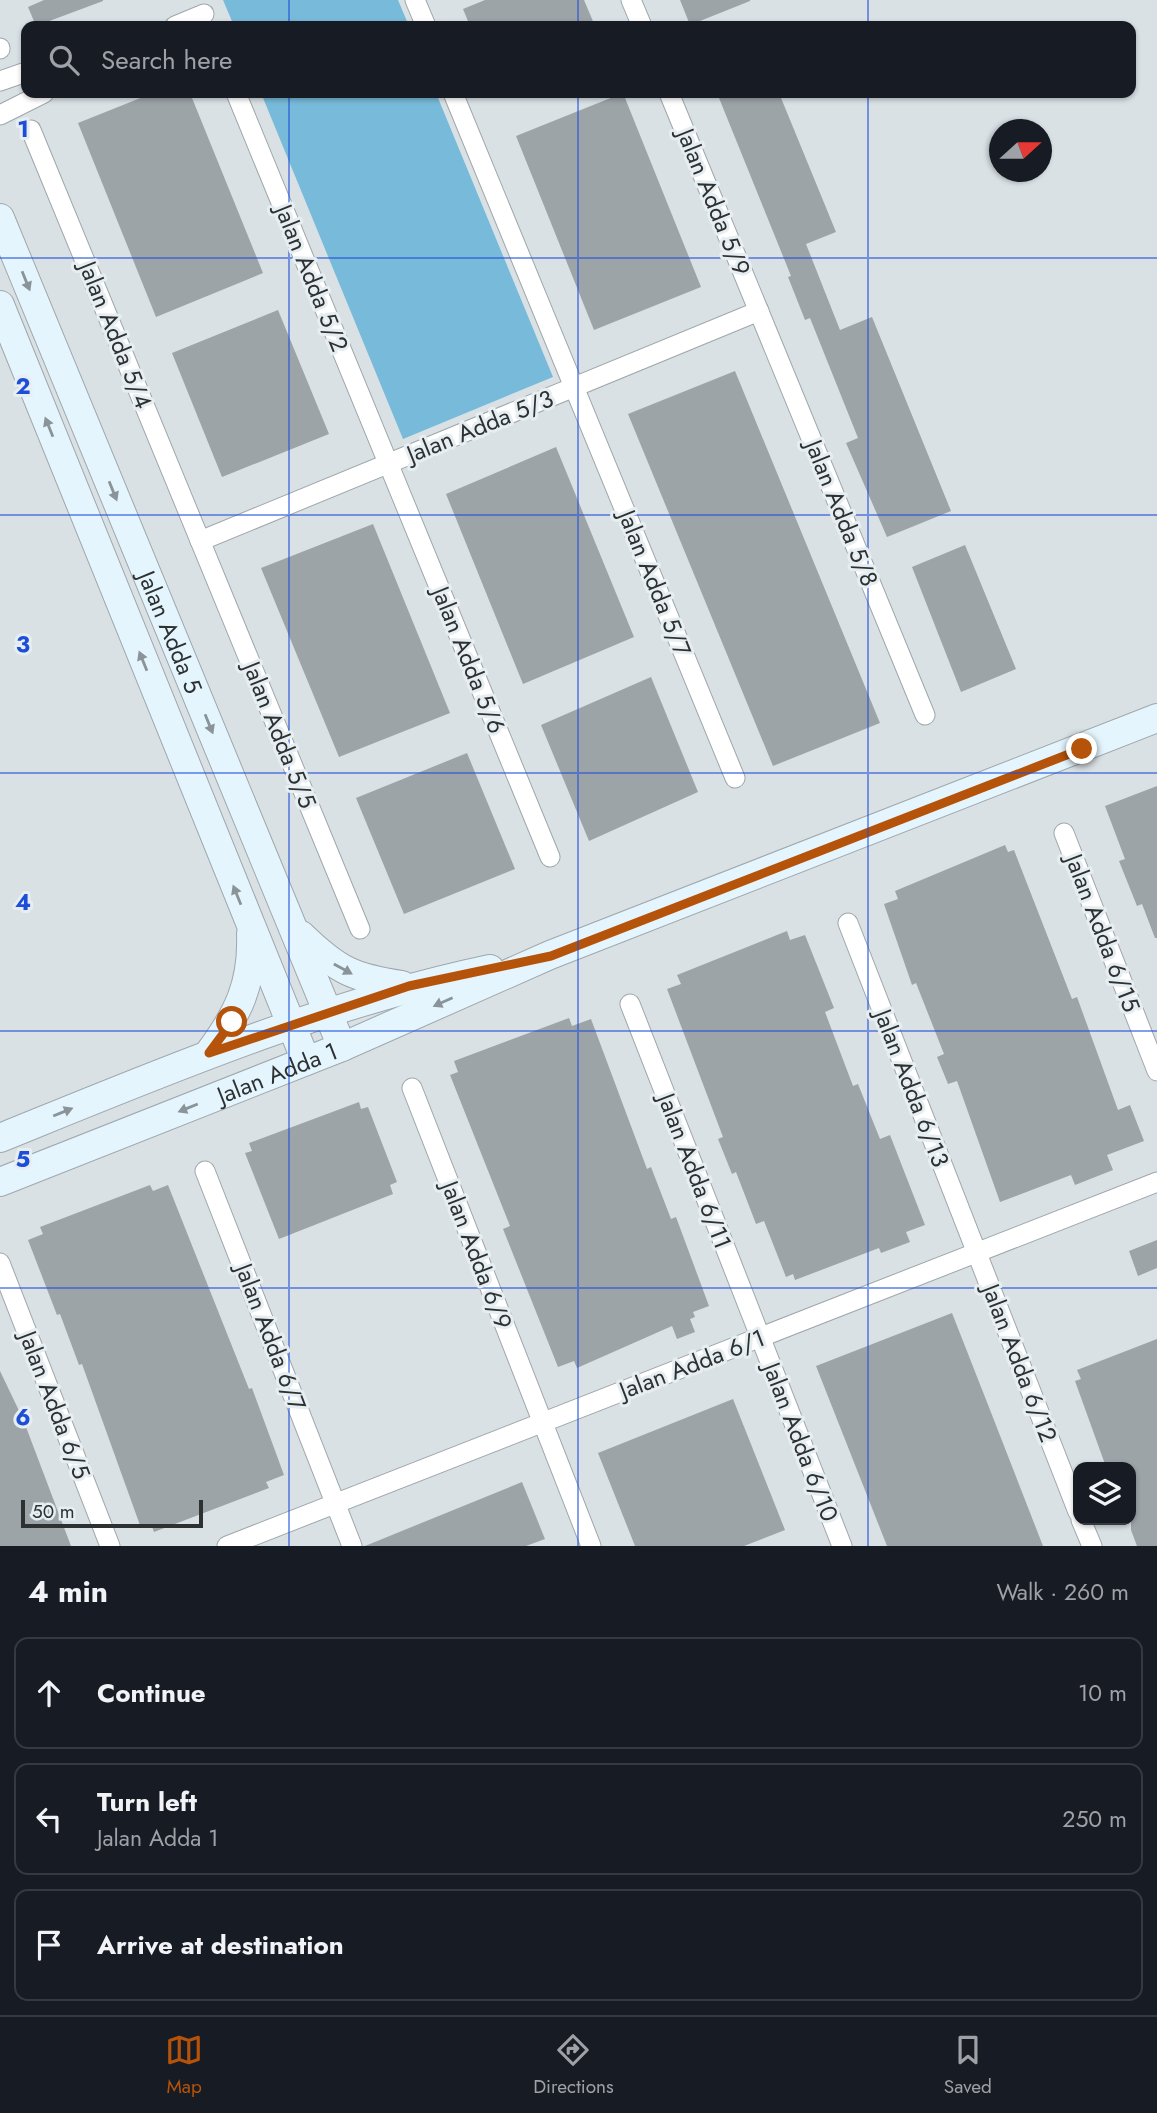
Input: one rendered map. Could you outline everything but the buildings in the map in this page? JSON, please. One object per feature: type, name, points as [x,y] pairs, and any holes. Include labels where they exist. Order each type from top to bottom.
[{"type":"main road","name":"Jalan Adda 5","points":[[0,218],[342,1047]]},
{"type":"main road","name":"Jalan Adda 5","points":[[0,305],[306,1061]]},
{"type":"main road","name":"Jalan Adda 1","points":[[0,1182],[342,1047],[551,956],[1157,718]]},
{"type":"main road","points":[[292,925],[325,958],[363,980],[409,986]]},
{"type":"main road","points":[[209,1053],[232,1022],[245,992],[251,956],[250,928]]},
{"type":"main road","name":"Jalan Adda 1","points":[[0,1138],[209,1053],[328,1012],[409,986],[551,956]]},
{"type":"street","points":[[415,0],[424,21]]},
{"type":"street","points":[[631,0],[640,21]]},
{"type":"street","points":[[187,21],[204,14]]},
{"type":"street","points":[[0,82],[21,74]]},
{"type":"street","points":[[0,115],[34,98]]},
{"type":"street","name":"Jalan Adda 5/2","points":[[238,98],[388,464]]},
{"type":"street","points":[[455,98],[574,387]]},
{"type":"street","name":"Jalan Adda 5/9","points":[[671,98],[759,311]]},
{"type":"street","name":"Jalan Adda 5/4","points":[[31,130],[200,541]]},
{"type":"street","name":"Jalan Adda 5/3","points":[[200,541],[759,311]]},
{"type":"street","name":"Jalan Adda 5/8","points":[[759,311],[925,715]]},
{"type":"street","name":"Jalan Adda 5/7","points":[[574,387],[735,778]]},
{"type":"street","name":"Jalan Adda 5/6","points":[[388,464],[550,857]]},
{"type":"street","name":"Jalan Adda 5/5","points":[[200,541],[360,929]]},
{"type":"street","name":"Jalan Adda 6/15","points":[[1064,834],[1157,1071]]},
{"type":"street","name":"Jalan Adda 6/13","points":[[848,923],[977,1252]]},
{"type":"street","name":"Jalan Adda 6/11","points":[[630,1004],[760,1337]]},
{"type":"street","name":"Jalan Adda 6/9","points":[[412,1088],[591,1546]]},
{"type":"street","name":"Jalan Adda 6/7","points":[[205,1171],[352,1546]]},
{"type":"street","name":"Jalan Adda 6/1","points":[[227,1546],[1157,1182]]},
{"type":"street","name":"Jalan Adda 6/12","points":[[977,1252],[1073,1499]]},
{"type":"street","name":"Jalan Adda 6/5","points":[[0,1263],[110,1546]]},
{"type":"street","name":"Jalan Adda 6/10","points":[[760,1337],[842,1546]]},
{"type":"street","points":[[1083,1525],[1092,1546]]},
{"type":"shaded area","points":[[223,0],[398,0],[407,21],[232,21]]},
{"type":"shaded area","points":[[263,98],[438,98],[553,377],[403,439]]},
{"type":"route","points":[[232,1022],[209,1053],[409,986],[551,956],[1082,749]]}]
